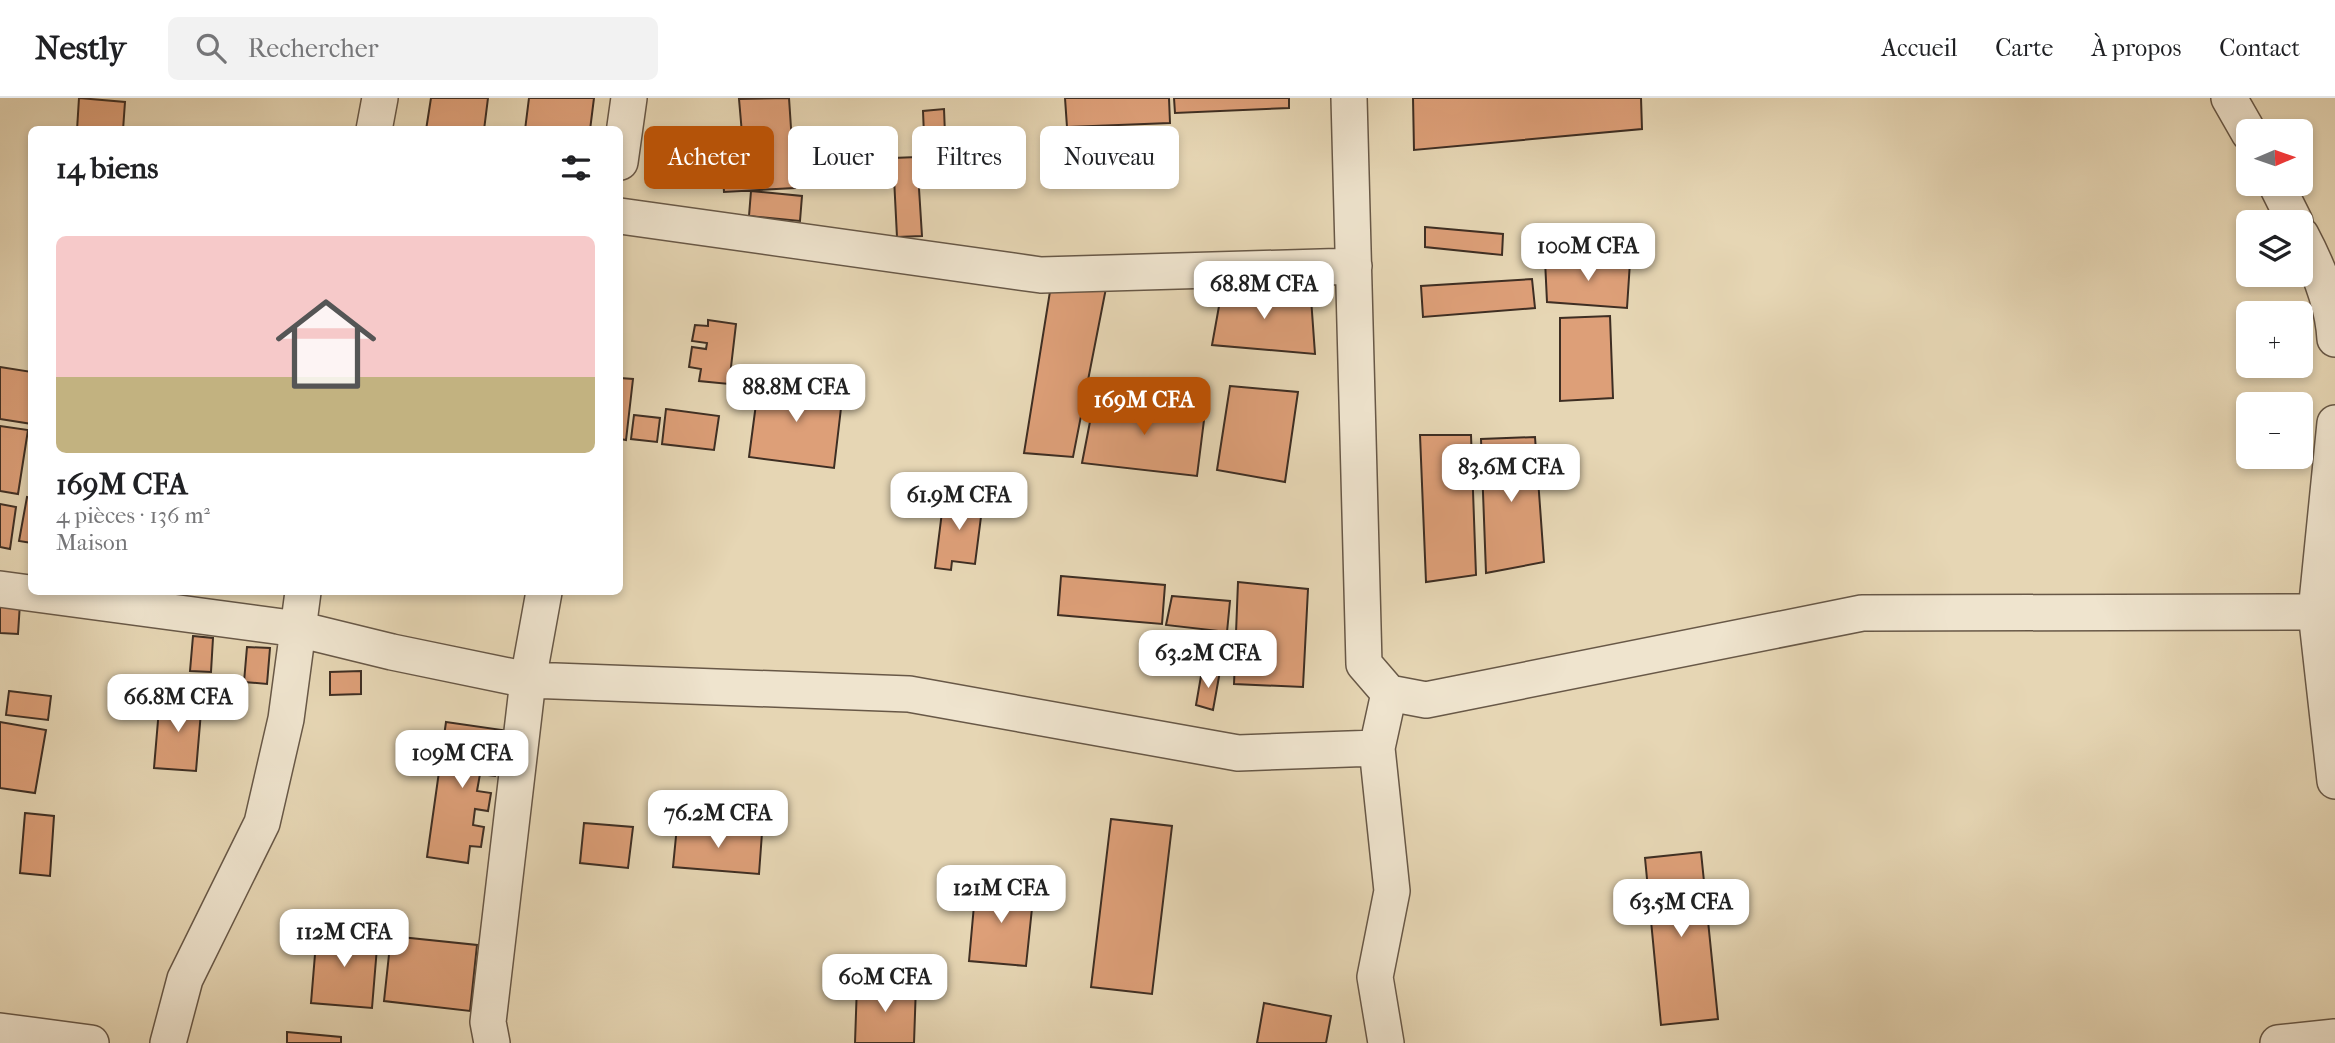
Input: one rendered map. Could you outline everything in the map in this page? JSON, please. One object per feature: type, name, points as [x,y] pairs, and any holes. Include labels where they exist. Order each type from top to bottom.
[{"type":"street","points":[[375,126],[380,98]]},
{"type":"street","points":[[623,141],[629,98]]},
{"type":"street","points":[[1349,98],[1364,664],[1389,693],[1426,700],[1862,613],[2326,613]]},
{"type":"street","points":[[2229,98],[2241,119]]},
{"type":"street","points":[[623,216],[1041,275],[1354,266]]},
{"type":"street","points":[[2313,258],[2334,316],[2335,339]]},
{"type":"street","points":[[2335,423],[2326,613],[2335,780]]},
{"type":"street","points":[[0,589],[28,593]]},
{"type":"street","points":[[45,595],[298,629],[392,652],[528,680],[909,694],[1238,753],[1377,748]]},
{"type":"street","points":[[168,1043],[185,979],[262,823],[286,719],[303,595]]},
{"type":"street","points":[[492,1043],[488,1022],[528,680],[543,595]]},
{"type":"street","points":[[1386,1043],[1375,977],[1392,891],[1377,748],[1389,693]]},
{"type":"street","points":[[0,1031],[91,1043]]},
{"type":"street","points":[[2278,1043],[2335,1038]]},
{"type":"building","points":[[79,98],[125,102],[123,126],[77,126]]},
{"type":"building","points":[[431,98],[488,98],[484,126],[427,126]]},
{"type":"building","points":[[529,98],[594,98],[590,126],[526,126]]},
{"type":"building","points":[[789,98],[791,126],[788,126],[788,188],[724,192],[724,189],[774,189],[774,126],[741,126],[739,99]]},
{"type":"building","points":[[1065,98],[1169,98],[1170,123],[1067,126]]},
{"type":"building","points":[[1174,98],[1289,98],[1289,108],[1175,113]]},
{"type":"building","points":[[1413,98],[1641,98],[1642,129],[1414,150]]},
{"type":"building","points":[[944,109],[945,126],[924,126],[923,111]]},
{"type":"building","points":[[912,157],[912,189],[919,189],[922,236],[897,237],[895,189],[898,189],[898,158]]},
{"type":"building","points":[[751,191],[802,196],[800,221],[749,216]]},
{"type":"building","points":[[1425,227],[1503,234],[1502,255],[1425,247]]},
{"type":"building","points":[[1545,260],[1630,262],[1627,308],[1547,302]]},
{"type":"building","points":[[1052,279],[1107,283],[1073,457],[1024,453]]},
{"type":"building","points":[[1532,279],[1535,308],[1423,317],[1421,286]]},
{"type":"building","points":[[1223,284],[1311,298],[1315,354],[1212,345]]},
{"type":"building","points":[[1610,316],[1613,398],[1560,401],[1560,318]]},
{"type":"building","points":[[708,320],[736,324],[729,384],[699,381],[701,369],[689,367],[692,347],[706,349],[707,343],[692,341],[695,325],[708,326]]},
{"type":"building","points":[[0,367],[28,371],[28,423],[0,419]]},
{"type":"building","points":[[623,378],[633,379],[626,440],[623,440]]},
{"type":"building","points":[[759,381],[843,391],[834,468],[749,457]]},
{"type":"building","points":[[1230,386],[1298,392],[1285,482],[1217,470]]},
{"type":"building","points":[[1095,396],[1205,412],[1197,476],[1082,463]]},
{"type":"building","points":[[666,409],[719,416],[714,450],[662,444]]},
{"type":"building","points":[[634,415],[660,418],[657,442],[631,439]]},
{"type":"building","points":[[0,426],[28,430],[18,494],[0,491]]},
{"type":"building","points":[[1420,435],[1471,435],[1476,575],[1426,582]]},
{"type":"building","points":[[1535,437],[1544,562],[1486,573],[1481,439]]},
{"type":"building","points":[[944,496],[983,501],[975,564],[952,561],[951,570],[935,568]]},
{"type":"building","points":[[27,497],[28,542],[19,541]]},
{"type":"building","points":[[0,504],[16,507],[10,549],[0,547]]},
{"type":"building","points":[[1061,576],[1165,585],[1162,624],[1058,615]]},
{"type":"building","points":[[1238,582],[1308,589],[1303,687],[1234,684]]},
{"type":"building","points":[[1172,596],[1230,601],[1227,632],[1166,625]]},
{"type":"building","points":[[0,602],[20,603],[18,634],[0,633]]},
{"type":"building","points":[[193,636],[213,638],[211,672],[190,671]]},
{"type":"building","points":[[247,647],[270,648],[267,684],[244,682]]},
{"type":"building","points":[[361,671],[361,694],[330,695],[330,672]]},
{"type":"building","points":[[1220,671],[1213,710],[1196,705],[1201,676]]},
{"type":"building","points":[[9,691],[51,696],[48,720],[6,715]]},
{"type":"building","points":[[160,697],[202,700],[196,771],[154,768]]},
{"type":"building","points":[[0,722],[46,730],[35,793],[0,788]]},
{"type":"building","points":[[446,722],[502,730],[495,776],[480,774],[477,791],[491,793],[488,811],[475,809],[473,825],[484,827],[481,847],[470,846],[468,863],[427,857]]},
{"type":"building","points":[[25,813],[54,816],[50,876],[20,873]]},
{"type":"building","points":[[1111,819],[1172,826],[1152,994],[1091,987]]},
{"type":"building","points":[[584,823],[633,827],[628,868],[580,863]]},
{"type":"building","points":[[677,826],[762,833],[759,874],[673,867]]},
{"type":"building","points":[[1701,852],[1718,1019],[1661,1025],[1645,858]]},
{"type":"building","points":[[976,883],[1034,889],[1026,966],[969,961]]},
{"type":"building","points":[[317,930],[378,935],[372,1008],[311,1003]]},
{"type":"building","points":[[391,936],[477,945],[470,1011],[384,1001]]},
{"type":"building","points":[[857,984],[916,985],[914,1043],[855,1043]]},
{"type":"building","points":[[1264,1003],[1331,1016],[1326,1043],[1257,1043]]},
{"type":"building","points":[[287,1032],[341,1037],[341,1043],[287,1043]]}]
